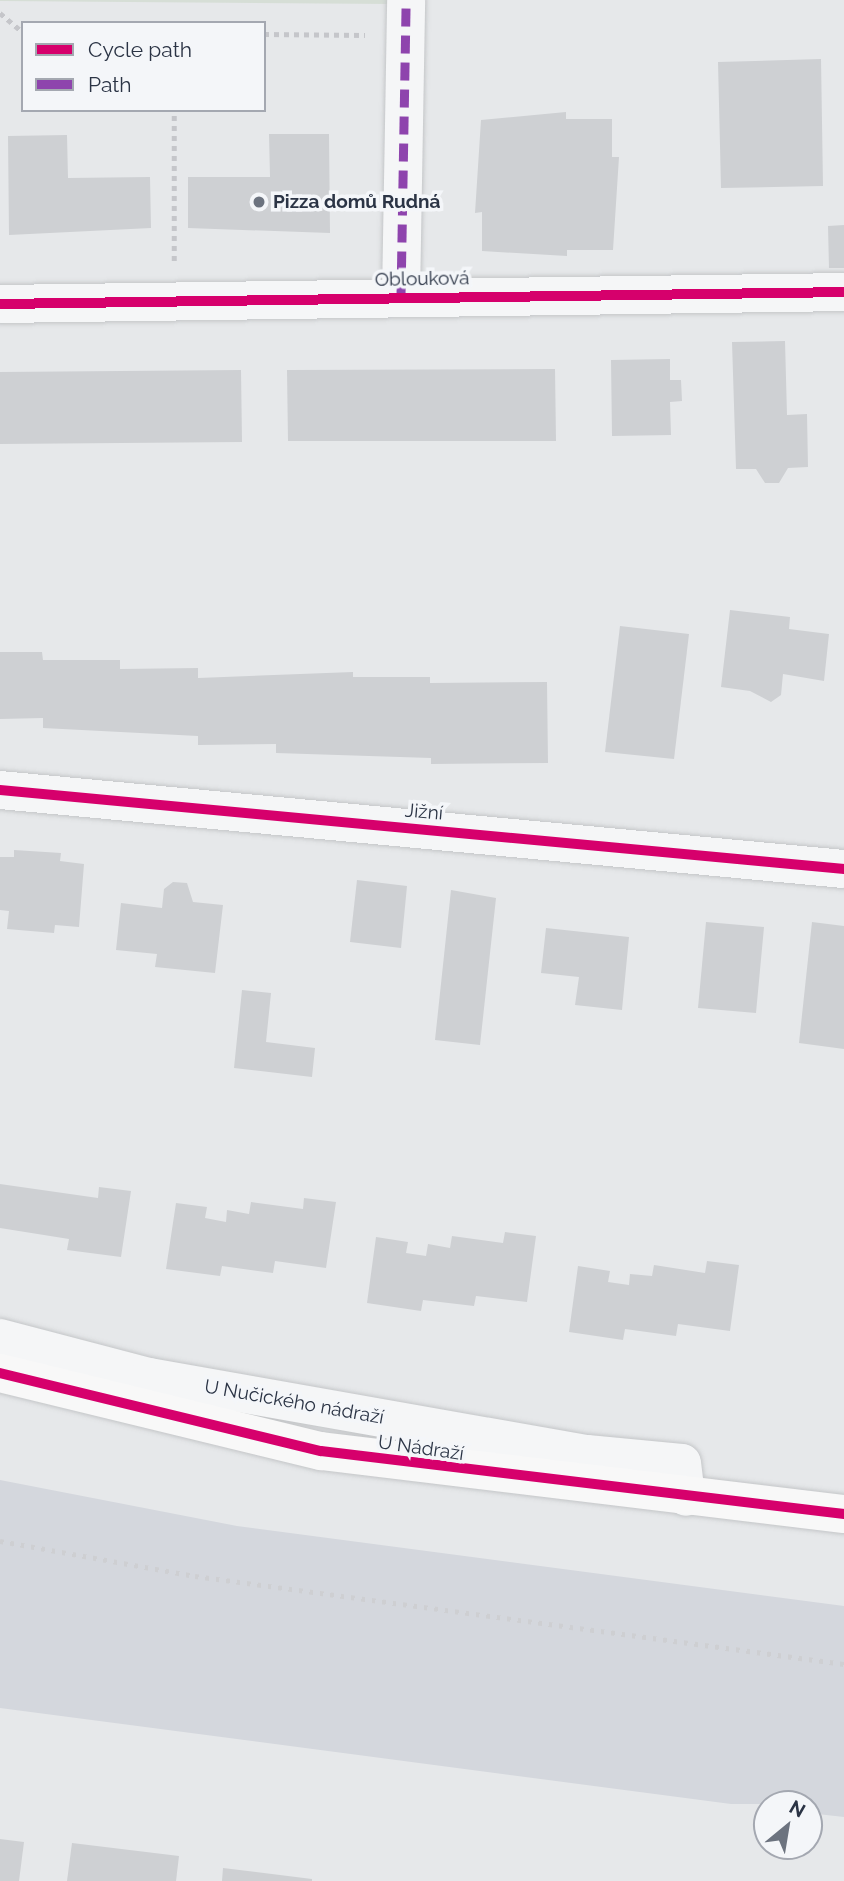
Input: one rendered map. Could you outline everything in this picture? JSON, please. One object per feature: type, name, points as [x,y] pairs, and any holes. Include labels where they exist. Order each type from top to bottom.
[{"type":"street","points":[[401,296],[406,0]]},
{"type":"street","name":"Oblouková","points":[[0,304],[401,296],[844,292]]},
{"type":"street","name":"Jižní","points":[[0,790],[844,869]]},
{"type":"street","name":"U Nučického nádraží","points":[[0,1338],[149,1377],[587,1454],[682,1463],[686,1497]]},
{"type":"street","name":"U Nádraží","points":[[0,1373],[321,1451],[844,1514]]},
{"type":"path","points":[[0,13],[21,30]]},
{"type":"path","points":[[266,34],[377,35]]},
{"type":"path","points":[[174,112],[174,301]]},
{"type":"shaded area","points":[[0,0],[391,0],[391,4],[0,1]]},
{"type":"shaded area","points":[[0,1480],[237,1526],[844,1606],[844,1817],[823,1815],[823,1790],[753,1790],[753,1804],[731,1804],[0,1708]]},
{"type":"building","points":[[821,59],[823,186],[721,188],[718,62]]},
{"type":"building","points":[[566,112],[566,119],[612,119],[612,157],[619,157],[613,250],[567,250],[567,256],[482,251],[482,212],[475,213],[481,120]]},
{"type":"building","name":"Pizza domů Rudná","points":[[269,134],[329,134],[330,233],[188,228],[188,177],[270,177]]},
{"type":"building","points":[[67,135],[68,178],[150,177],[151,228],[9,235],[8,136]]},
{"type":"building","points":[[844,225],[844,268],[829,268],[828,226]]},
{"type":"building","points":[[785,341],[787,415],[807,414],[808,467],[788,468],[779,483],[765,483],[756,469],[736,469],[732,342]]},
{"type":"building","points":[[670,359],[670,380],[681,380],[682,401],[670,402],[671,435],[612,436],[611,360]]},
{"type":"building","points":[[555,369],[556,441],[288,441],[287,370]]},
{"type":"building","points":[[241,370],[242,442],[0,444],[0,372]]},
{"type":"building","points":[[730,610],[790,617],[789,629],[829,634],[824,681],[783,674],[781,695],[771,702],[750,691],[721,687]]},
{"type":"building","points":[[620,626],[689,634],[674,759],[605,752]]},
{"type":"building","points":[[0,652],[42,652],[43,660],[120,660],[120,669],[198,668],[198,678],[353,672],[353,677],[430,677],[430,683],[547,682],[548,763],[431,764],[431,758],[276,753],[276,744],[198,745],[198,736],[43,728],[43,718],[0,719]]},
{"type":"building","points":[[14,850],[61,853],[60,861],[84,864],[79,927],[55,925],[54,933],[7,929],[9,911],[0,910],[0,857],[14,857]]},
{"type":"building","points":[[357,880],[407,886],[401,948],[350,942]]},
{"type":"building","points":[[173,882],[187,883],[193,902],[223,905],[215,973],[155,967],[157,954],[116,950],[121,903],[162,908],[164,889]]},
{"type":"building","points":[[451,890],[496,898],[480,1045],[435,1040]]},
{"type":"building","points":[[706,922],[764,927],[756,1013],[698,1008]]},
{"type":"building","points":[[812,922],[844,926],[844,1049],[799,1043]]},
{"type":"building","points":[[546,928],[629,937],[622,1010],[575,1005],[579,977],[541,973]]},
{"type":"building","points":[[242,990],[271,993],[266,1042],[315,1048],[312,1077],[234,1068]]},
{"type":"building","points":[[0,1184],[98,1198],[99,1187],[131,1191],[121,1257],[67,1250],[69,1239],[0,1228]]},
{"type":"building","points":[[304,1198],[336,1202],[326,1268],[275,1261],[273,1273],[222,1266],[220,1276],[166,1269],[176,1203],[207,1207],[205,1218],[226,1222],[227,1210],[249,1214],[251,1202],[303,1209]]},
{"type":"building","points":[[505,1232],[536,1236],[527,1302],[476,1296],[474,1306],[423,1300],[421,1311],[367,1303],[376,1237],[408,1242],[406,1253],[426,1256],[428,1244],[450,1248],[452,1236],[503,1243]]},
{"type":"building","points":[[707,1261],[739,1265],[730,1331],[678,1324],[676,1336],[625,1329],[623,1340],[569,1332],[578,1266],[610,1271],[608,1282],[629,1285],[630,1274],[652,1276],[654,1265],[705,1273]]},
{"type":"building","points":[[0,1839],[24,1842],[19,1881],[0,1881]]},
{"type":"building","points":[[72,1843],[179,1856],[176,1881],[67,1881]]},
{"type":"building","points":[[223,1868],[312,1879],[312,1881],[222,1881]]},
{"type":"railway","points":[[0,1541],[195,1576],[844,1664]]},
{"type":"marked path","points":[[401,296],[406,0]]},
{"type":"cycle path","points":[[0,304],[844,292]]},
{"type":"cycle path","points":[[0,790],[844,869]]},
{"type":"cycle path","points":[[0,1373],[321,1451],[844,1514]]},
{"type":"place","name":"Pizza domů Rudná","points":[[259,202]]}]
